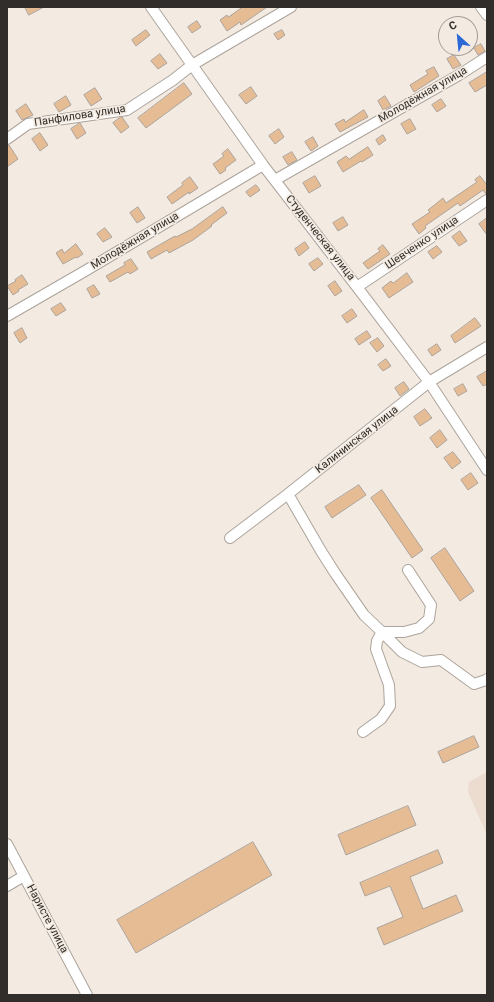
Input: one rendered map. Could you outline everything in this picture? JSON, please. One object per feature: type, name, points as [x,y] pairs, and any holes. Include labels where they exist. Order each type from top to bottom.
[{"type":"street","name":"Студенческая улица","points":[[151,7],[263,165],[429,382],[487,470]]},
{"type":"street","points":[[192,65],[291,7]]},
{"type":"street","points":[[481,7],[487,15]]},
{"type":"street","name":"Молодёжная улица","points":[[275,180],[445,83],[487,57]]},
{"type":"street","name":"Панфилова улица","points":[[7,138],[28,124],[128,110],[173,80],[192,65]]},
{"type":"street","name":"Молодёжная улица","points":[[7,316],[85,272],[263,165]]},
{"type":"street","name":"Шевченко улица","points":[[357,287],[487,200]]},
{"type":"street","name":"Калининская улица","points":[[230,538],[429,382],[487,347]]},
{"type":"street","points":[[288,494],[321,551],[364,615],[402,652],[422,662],[441,660],[474,684],[487,679]]},
{"type":"street","points":[[382,632],[404,632],[419,628],[429,619],[430,605],[408,570]]},
{"type":"street","points":[[363,732],[381,720],[390,706],[390,685],[376,649],[377,641],[382,632]]},
{"type":"street","name":"Наристе улица","points":[[7,844],[87,995]]},
{"type":"street","points":[[7,886],[24,876]]},
{"type":"shaded area","points":[[487,772],[487,835],[468,792],[469,782]]},
{"type":"building","points":[[25,7],[44,7],[29,15]]},
{"type":"building","points":[[243,7],[267,7],[241,25],[240,22],[227,31],[220,20],[227,15],[228,17]]},
{"type":"building","points":[[197,21],[201,27],[192,33],[188,27]]},
{"type":"building","points":[[146,30],[150,35],[136,46],[132,40]]},
{"type":"building","points":[[282,30],[285,35],[278,40],[274,34]]},
{"type":"building","points":[[481,44],[485,51],[478,55],[478,46]]},
{"type":"building","points":[[160,54],[167,63],[158,69],[151,61]]},
{"type":"building","points":[[455,56],[461,65],[453,69],[447,59]]},
{"type":"building","points":[[434,67],[439,76],[414,92],[410,85],[428,74],[426,71]]},
{"type":"building","points":[[487,72],[487,85],[475,92],[469,83]]},
{"type":"building","points":[[184,83],[192,94],[146,128],[138,118]]},
{"type":"building","points":[[251,87],[257,96],[246,104],[239,95]]},
{"type":"building","points":[[95,88],[102,99],[91,106],[84,95]]},
{"type":"building","points":[[66,96],[71,105],[59,112],[54,104]]},
{"type":"building","points":[[385,96],[391,106],[383,110],[378,101]]},
{"type":"building","points":[[441,99],[446,106],[437,112],[432,105]]},
{"type":"building","points":[[26,104],[33,115],[22,120],[16,111]]},
{"type":"building","points":[[364,110],[368,117],[340,132],[335,124],[344,119],[345,122]]},
{"type":"building","points":[[121,117],[129,127],[121,133],[113,123]]},
{"type":"building","points":[[410,119],[416,129],[407,134],[401,124]]},
{"type":"building","points":[[80,123],[86,133],[77,139],[71,129]]},
{"type":"building","points":[[279,129],[284,137],[275,144],[269,136]]},
{"type":"building","points":[[40,133],[48,145],[40,151],[32,139]]},
{"type":"building","points":[[383,135],[386,140],[379,145],[376,140]]},
{"type":"building","points":[[313,137],[318,146],[311,151],[305,142]]},
{"type":"building","points":[[7,145],[9,145],[18,159],[7,167]]},
{"type":"building","points":[[368,147],[373,155],[343,172],[337,162],[346,156],[349,159]]},
{"type":"building","points":[[228,149],[236,160],[225,168],[226,170],[220,174],[213,164],[224,156],[222,154]]},
{"type":"building","points":[[292,152],[297,160],[288,165],[283,157]]},
{"type":"building","points":[[315,176],[321,186],[309,193],[303,183]]},
{"type":"building","points":[[480,176],[487,185],[487,194],[483,190],[460,206],[458,203],[425,226],[426,228],[419,234],[412,224],[430,212],[428,210],[443,198],[446,203],[477,182],[475,180]]},
{"type":"building","points":[[190,177],[198,188],[189,194],[189,192],[172,204],[167,197],[183,185],[182,183]]},
{"type":"building","points":[[256,185],[260,190],[250,197],[246,192]]},
{"type":"building","points":[[138,207],[145,218],[137,223],[130,213]]},
{"type":"building","points":[[223,207],[227,213],[193,240],[169,253],[167,250],[151,259],[147,252],[175,236],[176,237],[192,229]]},
{"type":"building","points":[[343,217],[348,225],[338,231],[333,223]]},
{"type":"building","points":[[487,218],[487,235],[479,224]]},
{"type":"building","points":[[105,228],[112,237],[103,242],[97,234]]},
{"type":"building","points":[[460,231],[467,241],[459,246],[452,237]]},
{"type":"building","points":[[305,242],[309,248],[299,256],[295,249]]},
{"type":"building","points":[[76,244],[83,254],[63,264],[56,253],[62,249],[64,253]]},
{"type":"building","points":[[383,245],[390,254],[368,269],[363,263],[380,251],[378,249]]},
{"type":"building","points":[[437,246],[442,252],[433,259],[428,252]]},
{"type":"building","points":[[318,258],[323,264],[314,271],[309,264]]},
{"type":"building","points":[[131,259],[138,269],[130,274],[128,272],[110,282],[106,276],[125,265],[124,263]]},
{"type":"building","points":[[407,273],[413,282],[389,298],[382,288],[391,281],[393,283]]},
{"type":"building","points":[[22,275],[28,284],[13,295],[7,286],[16,281],[15,280]]},
{"type":"building","points":[[335,281],[342,291],[335,296],[328,286]]},
{"type":"building","points":[[94,285],[100,294],[92,298],[87,289]]},
{"type":"building","points":[[61,303],[66,310],[56,316],[51,309]]},
{"type":"building","points":[[352,309],[357,316],[347,323],[342,316]]},
{"type":"building","points":[[475,318],[481,326],[455,343],[451,336]]},
{"type":"building","points":[[22,328],[27,338],[20,343],[14,333]]},
{"type":"building","points":[[367,331],[371,337],[359,345],[355,339]]},
{"type":"building","points":[[378,338],[384,346],[377,352],[370,343]]},
{"type":"building","points":[[437,344],[441,350],[432,356],[428,350]]},
{"type":"building","points":[[386,359],[391,366],[383,371],[378,365]]},
{"type":"building","points":[[487,371],[487,384],[483,386],[477,377]]},
{"type":"building","points":[[404,382],[409,389],[400,396],[395,388]]},
{"type":"building","points":[[463,384],[467,391],[458,396],[454,389]]},
{"type":"building","points":[[425,409],[432,418],[420,426],[414,417]]},
{"type":"building","points":[[440,430],[447,440],[437,448],[430,438]]},
{"type":"building","points":[[453,452],[461,462],[452,469],[444,458]]},
{"type":"building","points":[[471,473],[478,483],[468,490],[461,480]]},
{"type":"building","points":[[359,485],[366,495],[332,518],[325,507]]},
{"type":"building","points":[[382,490],[423,550],[412,558],[371,498]]},
{"type":"building","points":[[445,548],[474,591],[460,601],[431,558]]},
{"type":"building","points":[[474,736],[479,747],[443,763],[438,752]]},
{"type":"building","points":[[408,806],[416,825],[346,855],[338,835]]},
{"type":"building","points":[[253,842],[272,875],[136,953],[117,920]]},
{"type":"building","points":[[438,850],[443,863],[410,877],[423,909],[456,895],[463,911],[384,945],[377,928],[403,917],[390,886],[365,896],[360,883]]}]
